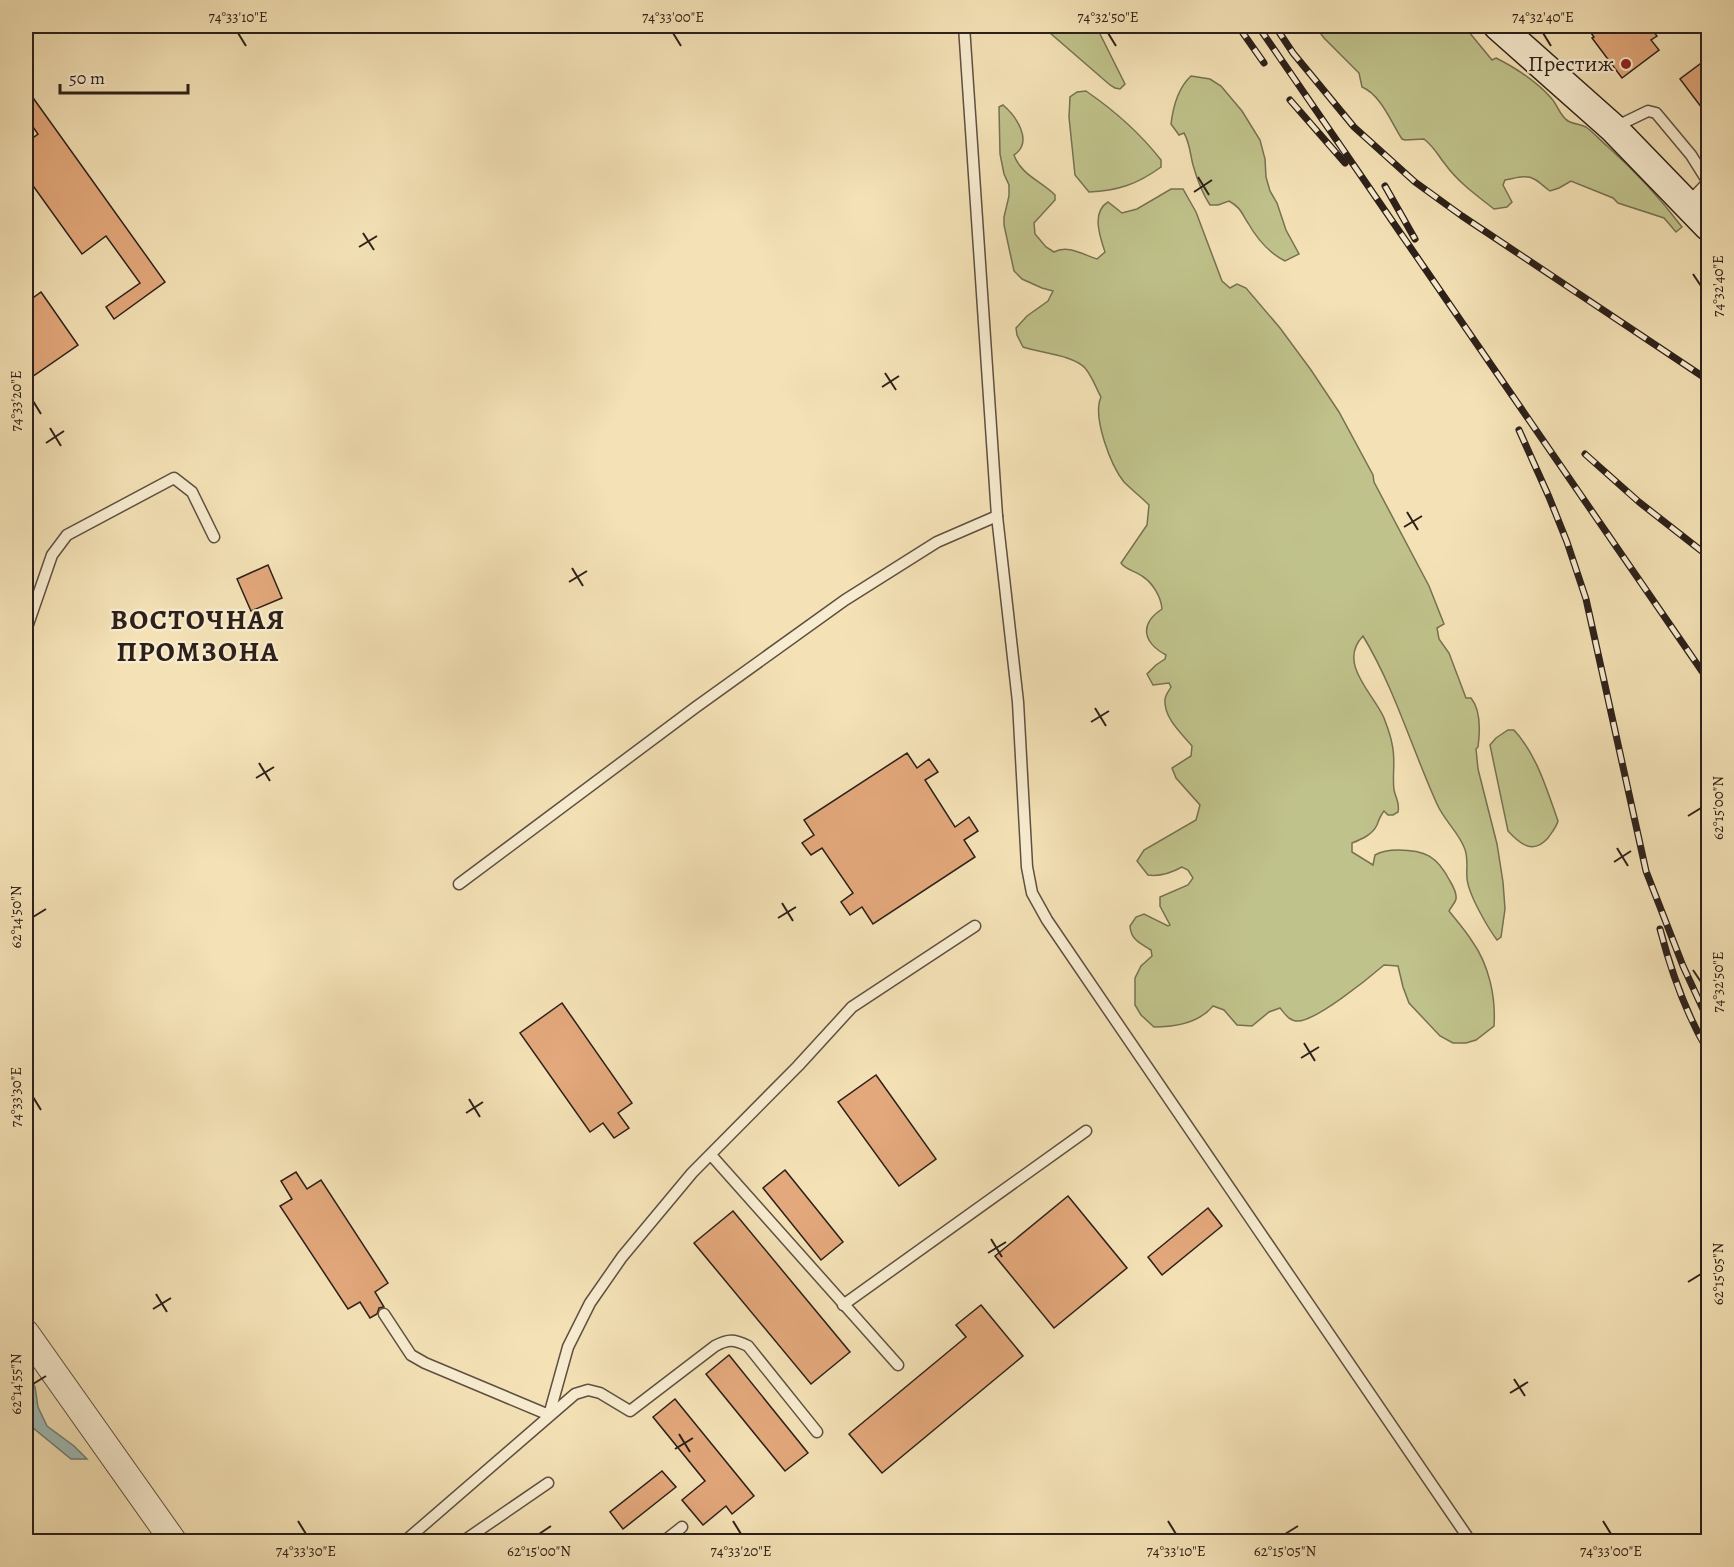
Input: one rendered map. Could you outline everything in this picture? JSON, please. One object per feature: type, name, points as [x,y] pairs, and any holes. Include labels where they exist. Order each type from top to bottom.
[{"type":"main road","points":[[1498,26],[1613,128],[1708,226]]},
{"type":"street","points":[[26,1333],[174,1542]]},
{"type":"lane","points":[[964,26],[997,516],[1018,702],[1027,867],[1032,893],[1047,920],[1471,1542]]},
{"type":"lane","points":[[1613,128],[1648,111],[1656,113],[1691,155],[1708,182],[1687,203]]},
{"type":"lane","points":[[26,630],[52,555],[67,535],[174,478],[192,492],[214,537]]},
{"type":"lane","points":[[459,884],[696,707],[845,600],[936,542],[997,516]]},
{"type":"lane","points":[[549,1415],[568,1347],[590,1303],[622,1257],[692,1173],[798,1066],[852,1007],[975,926]]},
{"type":"lane","points":[[843,1305],[1086,1131]]},
{"type":"lane","points":[[711,1155],[898,1365]]},
{"type":"lane","points":[[384,1314],[411,1355],[549,1415]]},
{"type":"lane","points":[[404,1542],[575,1394],[588,1390],[600,1393],[630,1411],[726,1340],[736,1340],[748,1346],[817,1432]]},
{"type":"lane","points":[[462,1542],[548,1483]]},
{"type":"lane","points":[[663,1542],[682,1527]]},
{"type":"green space","points":[[1042,26],[1096,26],[1125,84],[1120,89],[1110,85]]},
{"type":"green space","points":[[1315,26],[1464,26],[1492,60],[1496,58],[1526,76],[1552,99],[1565,119],[1586,127],[1594,134],[1665,205],[1682,227],[1676,232],[1664,218],[1618,203],[1613,198],[1571,181],[1550,191],[1531,178],[1505,180],[1503,185],[1512,202],[1507,207],[1494,209],[1450,171],[1424,139],[1402,139],[1380,102],[1362,87],[1359,73]]},
{"type":"green space","points":[[1191,76],[1210,79],[1221,86],[1242,111],[1260,140],[1270,191],[1299,254],[1285,261],[1279,258],[1259,239],[1236,206],[1229,201],[1210,205],[1196,175],[1186,137],[1184,133],[1179,135],[1171,124],[1177,98]]},
{"type":"green space","points":[[1086,91],[1136,132],[1161,160],[1161,167],[1127,186],[1089,192],[1075,175],[1069,117],[1070,97],[1077,92]]},
{"type":"green space","points":[[1003,105],[1017,122],[1023,136],[1020,150],[1014,155],[1017,162],[1026,173],[1055,195],[1055,200],[1034,223],[1035,234],[1046,247],[1054,252],[1064,249],[1097,259],[1105,252],[1098,225],[1103,206],[1108,202],[1122,213],[1137,209],[1171,189],[1183,189],[1196,212],[1222,281],[1230,288],[1237,284],[1246,288],[1280,328],[1339,412],[1373,475],[1374,482],[1429,586],[1444,624],[1437,628],[1439,639],[1449,653],[1466,698],[1471,698],[1477,709],[1478,769],[1497,844],[1503,882],[1505,909],[1501,937],[1497,940],[1475,901],[1468,885],[1466,851],[1437,804],[1385,677],[1363,636],[1356,646],[1355,667],[1379,708],[1390,734],[1394,755],[1393,779],[1398,812],[1388,815],[1384,811],[1372,831],[1352,843],[1352,852],[1373,865],[1375,855],[1386,851],[1416,851],[1435,860],[1445,872],[1456,897],[1449,911],[1478,950],[1490,982],[1494,1004],[1494,1026],[1476,1040],[1453,1043],[1440,1036],[1409,1003],[1398,966],[1384,965],[1329,1007],[1298,1021],[1290,1018],[1280,1008],[1269,1012],[1252,1026],[1237,1025],[1224,1010],[1213,1006],[1201,1016],[1186,1023],[1154,1027],[1141,1015],[1135,1005],[1135,978],[1141,966],[1152,956],[1151,950],[1134,938],[1130,926],[1136,917],[1144,914],[1170,925],[1160,906],[1160,897],[1188,885],[1193,878],[1188,870],[1182,867],[1165,874],[1148,875],[1137,861],[1144,850],[1196,820],[1200,805],[1176,778],[1172,768],[1191,756],[1192,746],[1167,713],[1165,700],[1171,687],[1169,683],[1153,685],[1147,674],[1165,659],[1166,655],[1153,645],[1147,634],[1149,621],[1162,609],[1160,600],[1153,586],[1146,579],[1121,563],[1147,525],[1149,505],[1124,482],[1114,465],[1101,428],[1099,406],[1101,397],[1085,368],[1073,360],[1023,347],[1017,335],[1016,328],[1027,316],[1048,301],[1053,291],[1022,279],[1014,271],[1004,225],[1009,185],[1000,154],[999,107]]},
{"type":"green space","points":[[1508,730],[1514,730],[1529,750],[1558,821],[1548,838],[1537,846],[1527,846],[1508,831],[1490,745]]},
{"type":"water","points":[[26,1371],[35,1387],[38,1407],[47,1426],[87,1459],[71,1459],[32,1427],[26,1409]]},
{"type":"building","name":"Престиж","points":[[1586,26],[1649,26],[1657,36],[1651,40],[1659,50],[1622,78],[1592,38],[1594,37]]},
{"type":"building","name":"Престиж","points":[[1708,58],[1708,116],[1680,79]]},
{"type":"building","points":[[26,88],[165,282],[114,319],[106,307],[140,283],[106,236],[82,254],[26,176],[26,143],[38,134],[26,117]]},
{"type":"building","points":[[41,292],[78,345],[26,381],[26,303]]},
{"type":"building","points":[[268,565],[282,598],[251,611],[237,579]]},
{"type":"building","points":[[907,753],[917,768],[929,759],[938,772],[925,780],[955,827],[969,817],[978,831],[964,840],[975,857],[873,924],[862,907],[850,915],[841,902],[853,893],[822,848],[811,855],[802,843],[814,835],[804,820]]},
{"type":"building","points":[[562,1003],[632,1103],[618,1113],[629,1128],[614,1138],[603,1123],[590,1132],[520,1033]]},
{"type":"building","points":[[876,1075],[936,1159],[899,1186],[838,1102]]},
{"type":"building","points":[[785,1170],[843,1242],[821,1260],[763,1188]]},
{"type":"building","points":[[296,1172],[307,1189],[321,1180],[388,1283],[375,1292],[384,1307],[379,1308],[377,1314],[370,1318],[360,1302],[348,1309],[280,1206],[292,1199],[281,1181]]},
{"type":"building","points":[[1068,1196],[1127,1268],[1054,1328],[995,1256]]},
{"type":"building","points":[[1208,1208],[1222,1226],[1162,1275],[1148,1257]]},
{"type":"building","points":[[733,1211],[850,1352],[811,1384],[694,1243]]},
{"type":"building","points":[[981,1305],[1023,1356],[882,1473],[849,1434],[966,1337],[956,1325]]},
{"type":"building","points":[[729,1355],[808,1453],[785,1471],[706,1374]]},
{"type":"building","points":[[675,1399],[754,1496],[732,1514],[726,1506],[703,1525],[682,1500],[705,1481],[653,1417]]},
{"type":"building","points":[[662,1471],[676,1487],[623,1529],[610,1512]]},
{"type":"railway","points":[[1238,26],[1264,63]]},
{"type":"railway","points":[[1258,26],[1708,680]]},
{"type":"railway","points":[[1275,26],[1293,53],[1354,127],[1415,182],[1462,216],[1708,380]]},
{"type":"railway","points":[[1290,100],[1345,163]]},
{"type":"railway","points":[[1385,186],[1415,239]]},
{"type":"railway","points":[[1519,430],[1567,542],[1586,599],[1646,871],[1683,966],[1708,1020]]},
{"type":"railway","points":[[1585,454],[1639,502],[1708,556]]},
{"type":"railway","points":[[1660,929],[1680,992],[1708,1051]]},
{"type":"place","name":"Престиж","points":[[1626,64]]},
{"type":"district","name":"ВОСТОЧНАЯ ПРОМЗОНА","points":[[198,636]]}]
